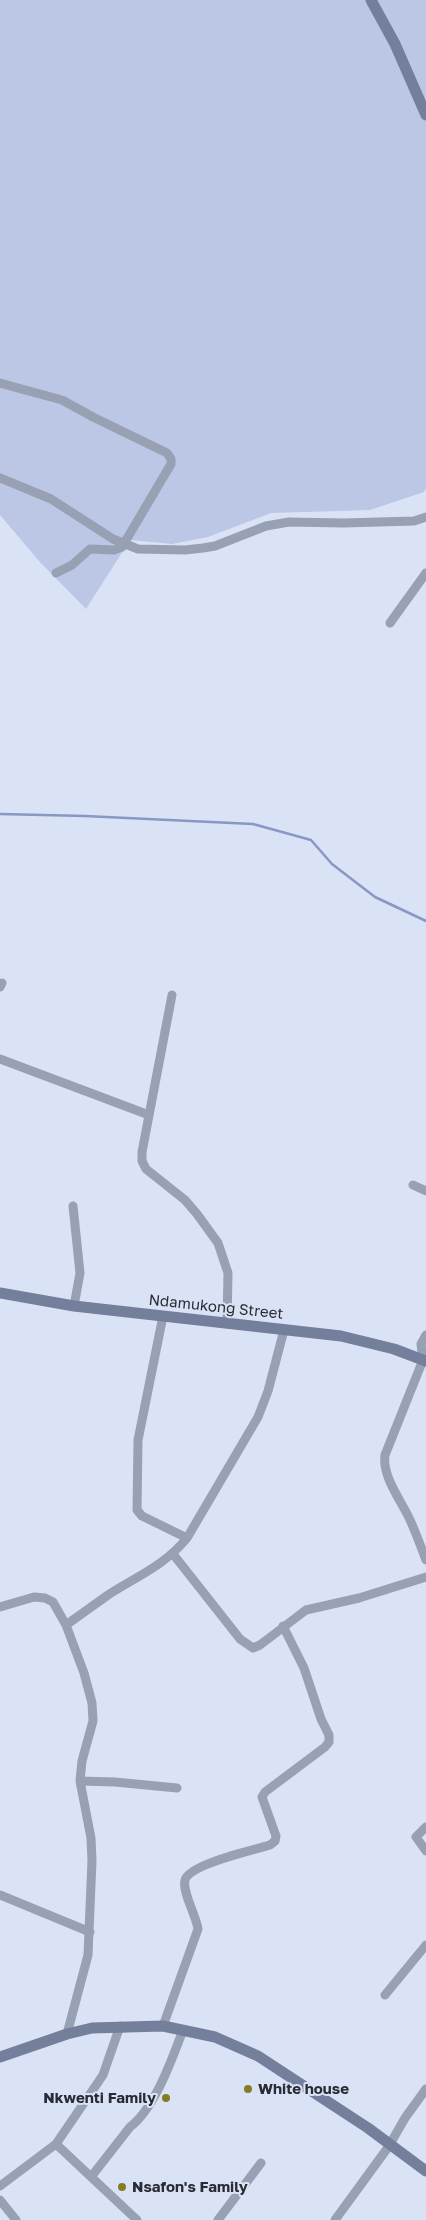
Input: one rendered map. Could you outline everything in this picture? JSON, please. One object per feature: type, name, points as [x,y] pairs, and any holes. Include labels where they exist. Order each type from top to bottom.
[{"type":"street","points":[[371,0],[395,44],[426,115]]},
{"type":"street","points":[[0,384],[62,400],[92,417],[167,453],[171,459],[171,464],[119,549],[90,550],[72,565],[56,572]]},
{"type":"street","points":[[0,478],[51,498],[123,545],[138,549],[185,550],[214,546],[266,526],[279,523],[414,521],[426,518]]},
{"type":"street","points":[[390,623],[426,573]]},
{"type":"street","points":[[172,995],[142,1161],[146,1169],[191,1207],[218,1242],[228,1273],[227,1324]]},
{"type":"street","points":[[0,1059],[149,1116]]},
{"type":"street","points":[[413,1185],[426,1191]]},
{"type":"street","points":[[73,1206],[80,1273],[74,1306]]},
{"type":"street","name":"Ndamukong Street","points":[[0,1293],[74,1306],[341,1336],[371,1342],[424,1361]]},
{"type":"street","points":[[163,1316],[138,1440],[137,1510],[142,1516],[187,1538]]},
{"type":"street","points":[[66,1625],[108,1595],[142,1576],[173,1554],[187,1538],[258,1417],[268,1391],[284,1330]]},
{"type":"street","points":[[426,1335],[421,1344],[424,1361],[385,1454],[384,1464],[426,1560]]},
{"type":"street","points":[[173,1554],[246,1645],[253,1648],[260,1645],[306,1610],[359,1598],[426,1577]]},
{"type":"street","points":[[0,1607],[34,1597],[45,1598],[53,1602],[66,1625],[84,1673],[92,1703],[94,1721],[82,1761],[80,1781],[91,1838],[90,1932],[84,1972],[67,2034]]},
{"type":"street","points":[[163,2026],[198,1929],[197,1920],[186,1890],[185,1881],[188,1875],[212,1862],[270,1845],[275,1841],[276,1836],[262,1797],[265,1792],[329,1742],[329,1735],[321,1719],[304,1668],[283,1626]]},
{"type":"street","points":[[80,1781],[122,1782],[177,1788]]},
{"type":"street","points":[[426,1827],[416,1837],[426,1851]]},
{"type":"street","points":[[0,1895],[90,1932]]},
{"type":"street","points":[[385,1995],[426,1945]]},
{"type":"street","points":[[0,2186],[56,2144],[103,2075],[120,2026]]},
{"type":"street","points":[[0,2056],[67,2034],[92,2028],[163,2026],[215,2037],[258,2056],[368,2128],[389,2146],[426,2171]]},
{"type":"street","points":[[90,2177],[135,2123],[151,2100],[170,2065],[183,2030]]},
{"type":"street","points":[[335,2220],[389,2146],[405,2118],[426,2089]]},
{"type":"street","points":[[56,2144],[137,2220]]},
{"type":"street","points":[[218,2220],[261,2164]]},
{"type":"street","points":[[0,2200],[16,2220]]},
{"type":"shaded area","points":[[0,0],[426,0],[426,488],[424,492],[370,510],[271,513],[208,537],[172,544],[130,540],[86,609],[39,561],[0,515]]},
{"type":"waterway","points":[[0,814],[253,824],[311,840],[332,864],[375,897],[426,921]]},
{"type":"place","name":"White house","points":[[248,2089]]},
{"type":"place","name":"Nkwenti Family","points":[[166,2098]]},
{"type":"place","name":"Nsafon's Family","points":[[122,2187]]}]
